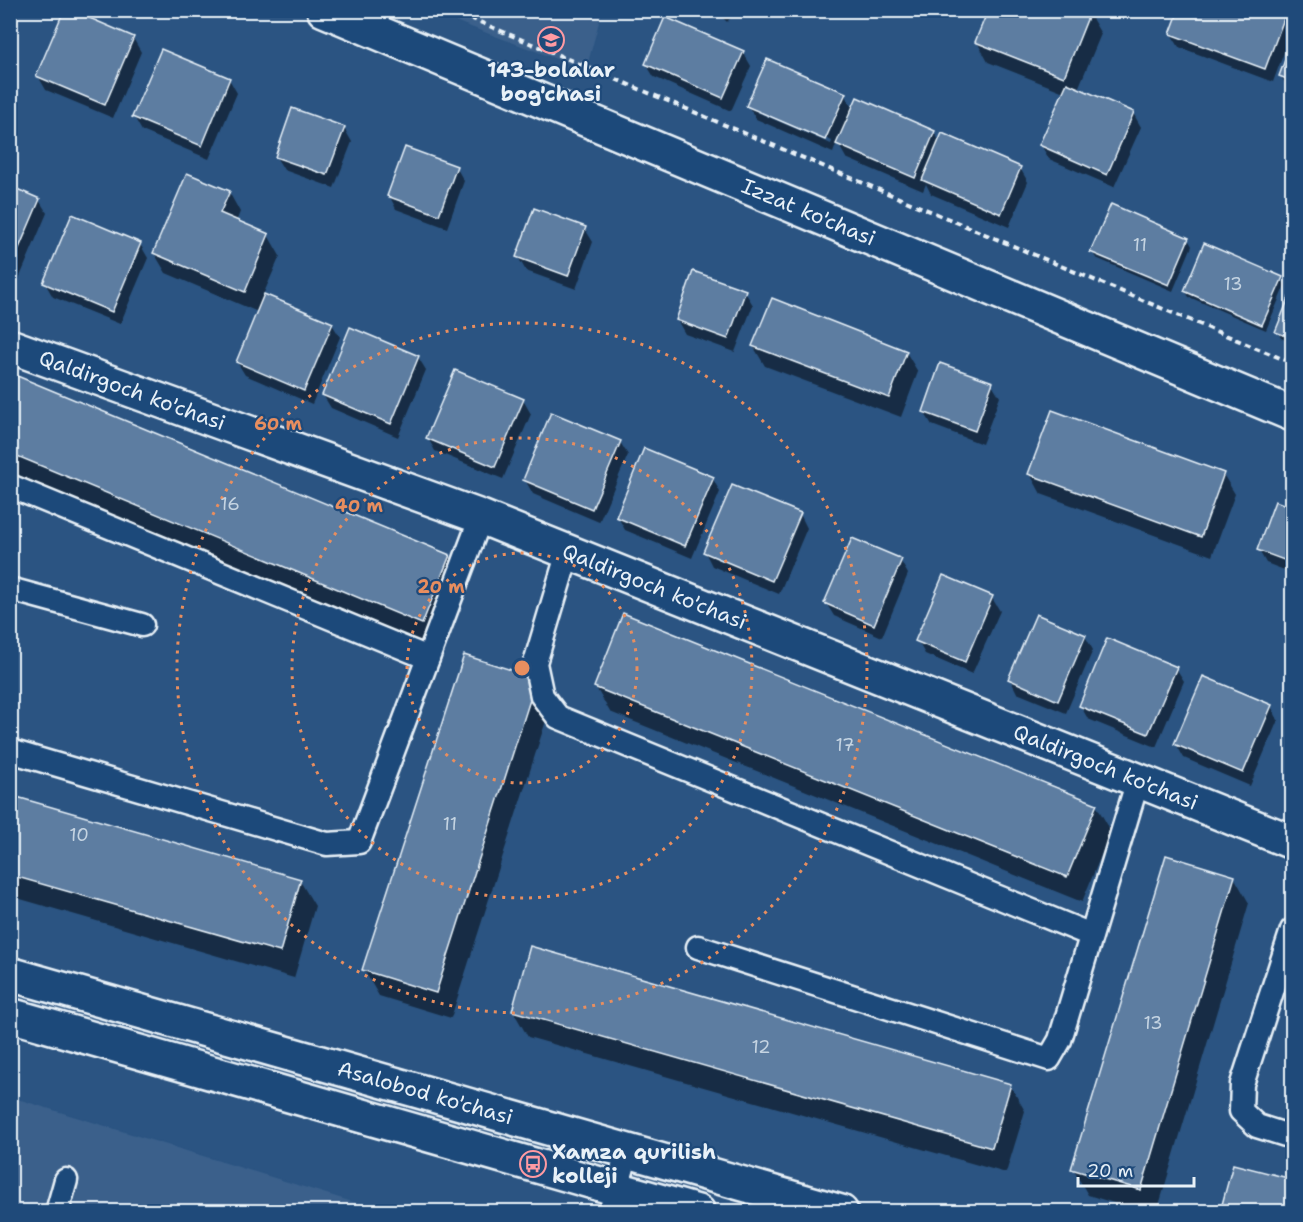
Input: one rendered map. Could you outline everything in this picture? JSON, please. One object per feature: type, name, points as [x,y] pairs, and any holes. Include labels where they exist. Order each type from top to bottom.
[{"type":"main road","name":"Izzat ko'chasi","points":[[324,10],[1293,414]]},
{"type":"main road","name":"Qaldirgoch ko'chasi","points":[[10,346],[481,517],[1293,842]]},
{"type":"main road","name":"Asalobod ko'chasi","points":[[10,974],[841,1212]]},
{"type":"main road","name":"Asalobod ko'chasi","points":[[10,1015],[614,1200],[698,1212]]},
{"type":"lane","points":[[10,486],[428,658]]},
{"type":"lane","points":[[10,751],[327,844],[359,842],[481,517]]},
{"type":"lane","points":[[568,552],[535,663],[542,696],[558,717],[1090,934]]},
{"type":"lane","points":[[10,589],[142,625]]},
{"type":"lane","points":[[698,947],[1049,1059],[1060,1040],[1138,780]]},
{"type":"lane","points":[[1293,930],[1242,1084],[1241,1111],[1257,1126],[1293,1137]]},
{"type":"lane","points":[[614,1200],[628,1150]]},
{"type":"lane","points":[[57,1212],[66,1180]]},
{"type":"path","points":[[451,10],[1293,363]]},
{"type":"shaded area","name":"143-bolalar bog'chasi","points":[[602,10],[586,70],[428,11]]},
{"type":"shaded area","points":[[11,1097],[382,1211],[11,1211]]},
{"type":"building","points":[[64,10],[71,10],[134,37],[105,105],[36,76]]},
{"type":"building","points":[[988,10],[1086,10],[1090,12],[1064,77],[975,42]]},
{"type":"building","points":[[1179,10],[1270,10],[1285,16],[1265,69],[1170,34]]},
{"type":"building","points":[[665,17],[744,51],[723,98],[645,64]]},
{"type":"building","points":[[1292,41],[1292,81],[1279,76]]},
{"type":"building","points":[[161,49],[230,78],[202,146],[132,117]]},
{"type":"building","points":[[767,59],[846,93],[825,140],[746,106]]},
{"type":"building","points":[[1067,83],[1134,112],[1107,175],[1039,145]]},
{"type":"building","points":[[857,97],[935,131],[915,178],[836,144]]},
{"type":"building","points":[[292,108],[345,127],[327,175],[275,157]]},
{"type":"building","points":[[942,133],[1021,167],[1001,214],[922,180]]},
{"type":"building","points":[[405,147],[457,166],[439,215],[387,196]]},
{"type":"building","points":[[187,173],[230,191],[220,213],[269,234],[245,292],[153,253]]},
{"type":"building","points":[[10,186],[40,199],[11,267],[10,266]]},
{"type":"building","points":[[1111,204],[1189,238],[1169,285],[1090,252]]},
{"type":"building","points":[[534,208],[586,227],[568,276],[516,257]]},
{"type":"building","points":[[72,214],[141,243],[112,312],[43,283]]},
{"type":"building","points":[[1204,243],[1283,277],[1262,325],[1184,291]]},
{"type":"building","points":[[693,271],[746,290],[728,339],[676,320]]},
{"type":"building","points":[[1292,290],[1292,338],[1275,332]]},
{"type":"building","points":[[264,294],[333,323],[304,391],[236,362]]},
{"type":"building","points":[[772,298],[907,351],[889,398],[752,346]]},
{"type":"building","points":[[350,327],[419,356],[391,424],[322,395]]},
{"type":"building","points":[[940,363],[993,382],[975,431],[923,412]]},
{"type":"building","points":[[455,370],[524,399],[495,467],[426,438]]},
{"type":"building","points":[[10,373],[450,555],[422,624],[10,453]]},
{"type":"building","points":[[1052,410],[1224,473],[1201,537],[1028,474]]},
{"type":"building","points":[[551,412],[621,441],[592,509],[523,480]]},
{"type":"building","points":[[644,448],[714,477],[685,546],[616,517]]},
{"type":"building","points":[[732,485],[801,513],[772,581],[703,552]]},
{"type":"building","points":[[1275,501],[1292,507],[1292,563],[1257,550]]},
{"type":"building","points":[[852,538],[902,559],[874,625],[824,603]]},
{"type":"building","points":[[943,575],[993,596],[965,662],[915,641]]},
{"type":"building","points":[[623,613],[1097,804],[1067,877],[594,687]]},
{"type":"building","points":[[1036,614],[1086,635],[1058,701],[1008,679]]},
{"type":"building","points":[[1107,638],[1177,667],[1148,734],[1079,706]]},
{"type":"building","points":[[464,655],[537,678],[436,993],[362,970]]},
{"type":"building","points":[[1203,676],[1272,705],[1243,773],[1174,744]]},
{"type":"building","points":[[10,795],[301,879],[280,952],[10,875]]},
{"type":"building","points":[[1166,855],[1235,876],[1141,1190],[1071,1169]]},
{"type":"building","points":[[530,946],[1011,1084],[992,1148],[512,1011]]},
{"type":"building","points":[[1233,1164],[1292,1179],[1292,1212],[1220,1212]]},
{"type":"place","name":"143-bolalar bog'chasi","points":[[551,40]]},
{"type":"place","name":"Xamza qurilish kolleji","points":[[533,1164]]}]
